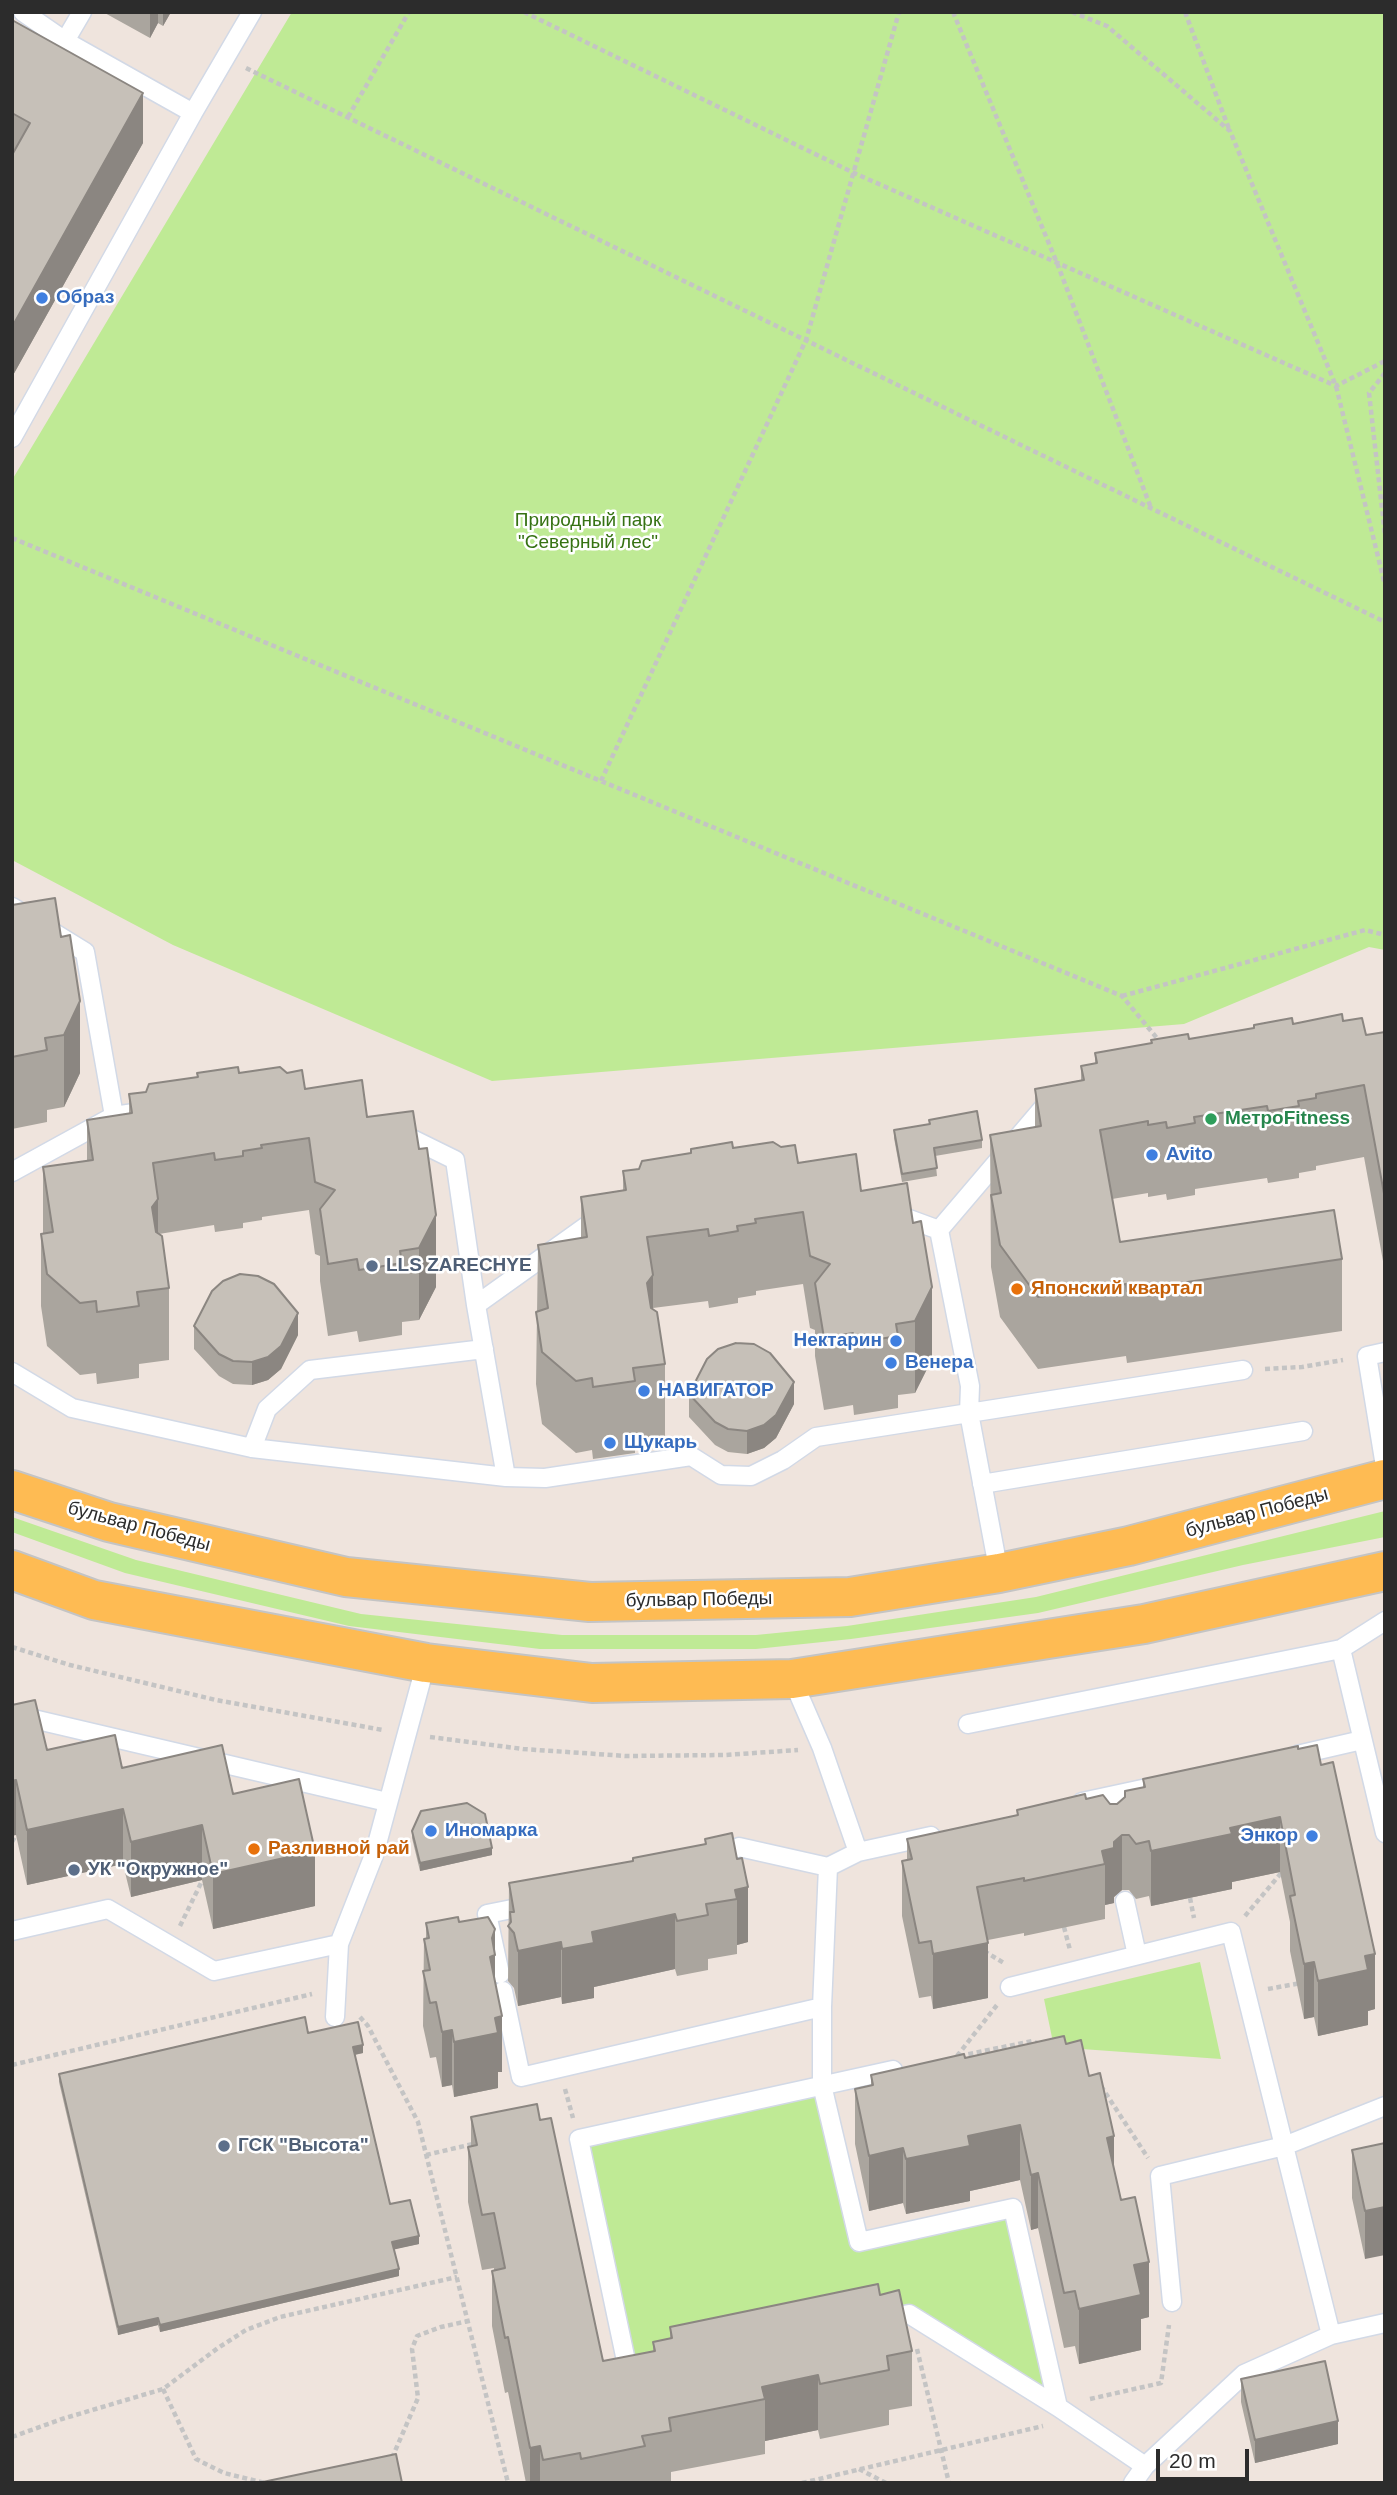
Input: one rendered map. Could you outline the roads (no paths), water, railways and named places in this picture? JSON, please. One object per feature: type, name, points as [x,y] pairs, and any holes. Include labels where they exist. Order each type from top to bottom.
[{"type":"main road","name":"бульвар Победы","points":[[12,1490],[109,1522],[345,1577],[590,1602],[850,1597],[999,1573],[1129,1546],[1385,1479]]},
{"type":"main road","points":[[12,1570],[94,1600],[426,1663],[592,1683],[792,1679],[1144,1623],[1385,1571]]},
{"type":"lane","points":[[23,12],[65,41],[192,113]]},
{"type":"lane","points":[[65,41],[82,12]]},
{"type":"lane","points":[[12,438],[192,113],[252,12]]},
{"type":"lane","points":[[12,907],[85,952],[114,1116]]},
{"type":"lane","points":[[939,1230],[1059,1089]]},
{"type":"lane","points":[[12,1172],[114,1116],[167,1109]]},
{"type":"lane","points":[[384,1125],[455,1160],[476,1305],[506,1477]]},
{"type":"lane","points":[[874,1207],[939,1230]]},
{"type":"lane","points":[[476,1305],[611,1209]]},
{"type":"lane","points":[[939,1230],[970,1386],[969,1413],[999,1573]]},
{"type":"lane","points":[[252,1448],[267,1409],[310,1370],[484,1349]]},
{"type":"lane","points":[[1385,1352],[1367,1356],[1385,1466]]},
{"type":"lane","points":[[13,1369],[72,1408],[252,1448],[506,1477],[545,1478],[691,1456],[721,1475],[751,1476],[783,1460],[816,1437],[1243,1370]]},
{"type":"lane","points":[[982,1484],[1303,1431]]},
{"type":"lane","points":[[968,1724],[1340,1649],[1385,1621]]},
{"type":"lane","points":[[1340,1649],[1385,1833]]},
{"type":"lane","points":[[335,2017],[339,1944],[373,1856],[426,1663]]},
{"type":"lane","points":[[792,1679],[822,1748],[858,1852]]},
{"type":"lane","points":[[12,1714],[387,1802]]},
{"type":"lane","points":[[1280,1758],[1362,1740]]},
{"type":"lane","points":[[1062,1807],[1104,1804],[1157,1786]]},
{"type":"lane","points":[[697,1867],[739,1847],[828,1867],[858,1852],[953,1831]]},
{"type":"lane","points":[[828,1867],[822,2007],[822,2085],[859,2242],[1013,2208],[1058,2407]]},
{"type":"lane","points":[[1125,1901],[1137,1955]]},
{"type":"lane","points":[[549,1902],[487,1914],[521,2077],[822,2007]]},
{"type":"lane","points":[[12,1931],[108,1909],[214,1971],[339,1944]]},
{"type":"lane","points":[[1010,1987],[1231,1932],[1331,2335]]},
{"type":"lane","points":[[656,2369],[629,2375],[579,2139],[916,2066]]},
{"type":"lane","points":[[1172,2302],[1160,2176],[1284,2146],[1385,2106]]},
{"type":"lane","points":[[870,2322],[909,2314],[1058,2407],[1145,2466]]},
{"type":"lane","points":[[1133,2483],[1145,2466],[1244,2374],[1331,2335],[1385,2323]]},
{"type":"place","name":"Образ","points":[[42,298]]},
{"type":"place","name":"МетроFitness","points":[[1211,1119]]},
{"type":"place","name":"Avito","points":[[1152,1155]]},
{"type":"place","name":"LLS ZARECHYE","points":[[372,1266]]},
{"type":"place","name":"Японский квартал","points":[[1017,1289]]},
{"type":"place","name":"Нектарин","points":[[896,1341]]},
{"type":"place","name":"Венера","points":[[891,1363]]},
{"type":"place","name":"НАВИГАТОР","points":[[644,1391]]},
{"type":"place","name":"Щукарь","points":[[610,1443]]},
{"type":"place","name":"Иномарка","points":[[431,1831]]},
{"type":"place","name":"Энкор","points":[[1312,1836]]},
{"type":"place","name":"Разливной рай","points":[[254,1849]]},
{"type":"place","name":"УК \"Окружное\"","points":[[74,1870]]},
{"type":"place","name":"ГСК \"Высота\"","points":[[224,2146]]},
{"type":"park label","name":"Природный парк \"Северный лес\"","points":[[588,532]]}]
